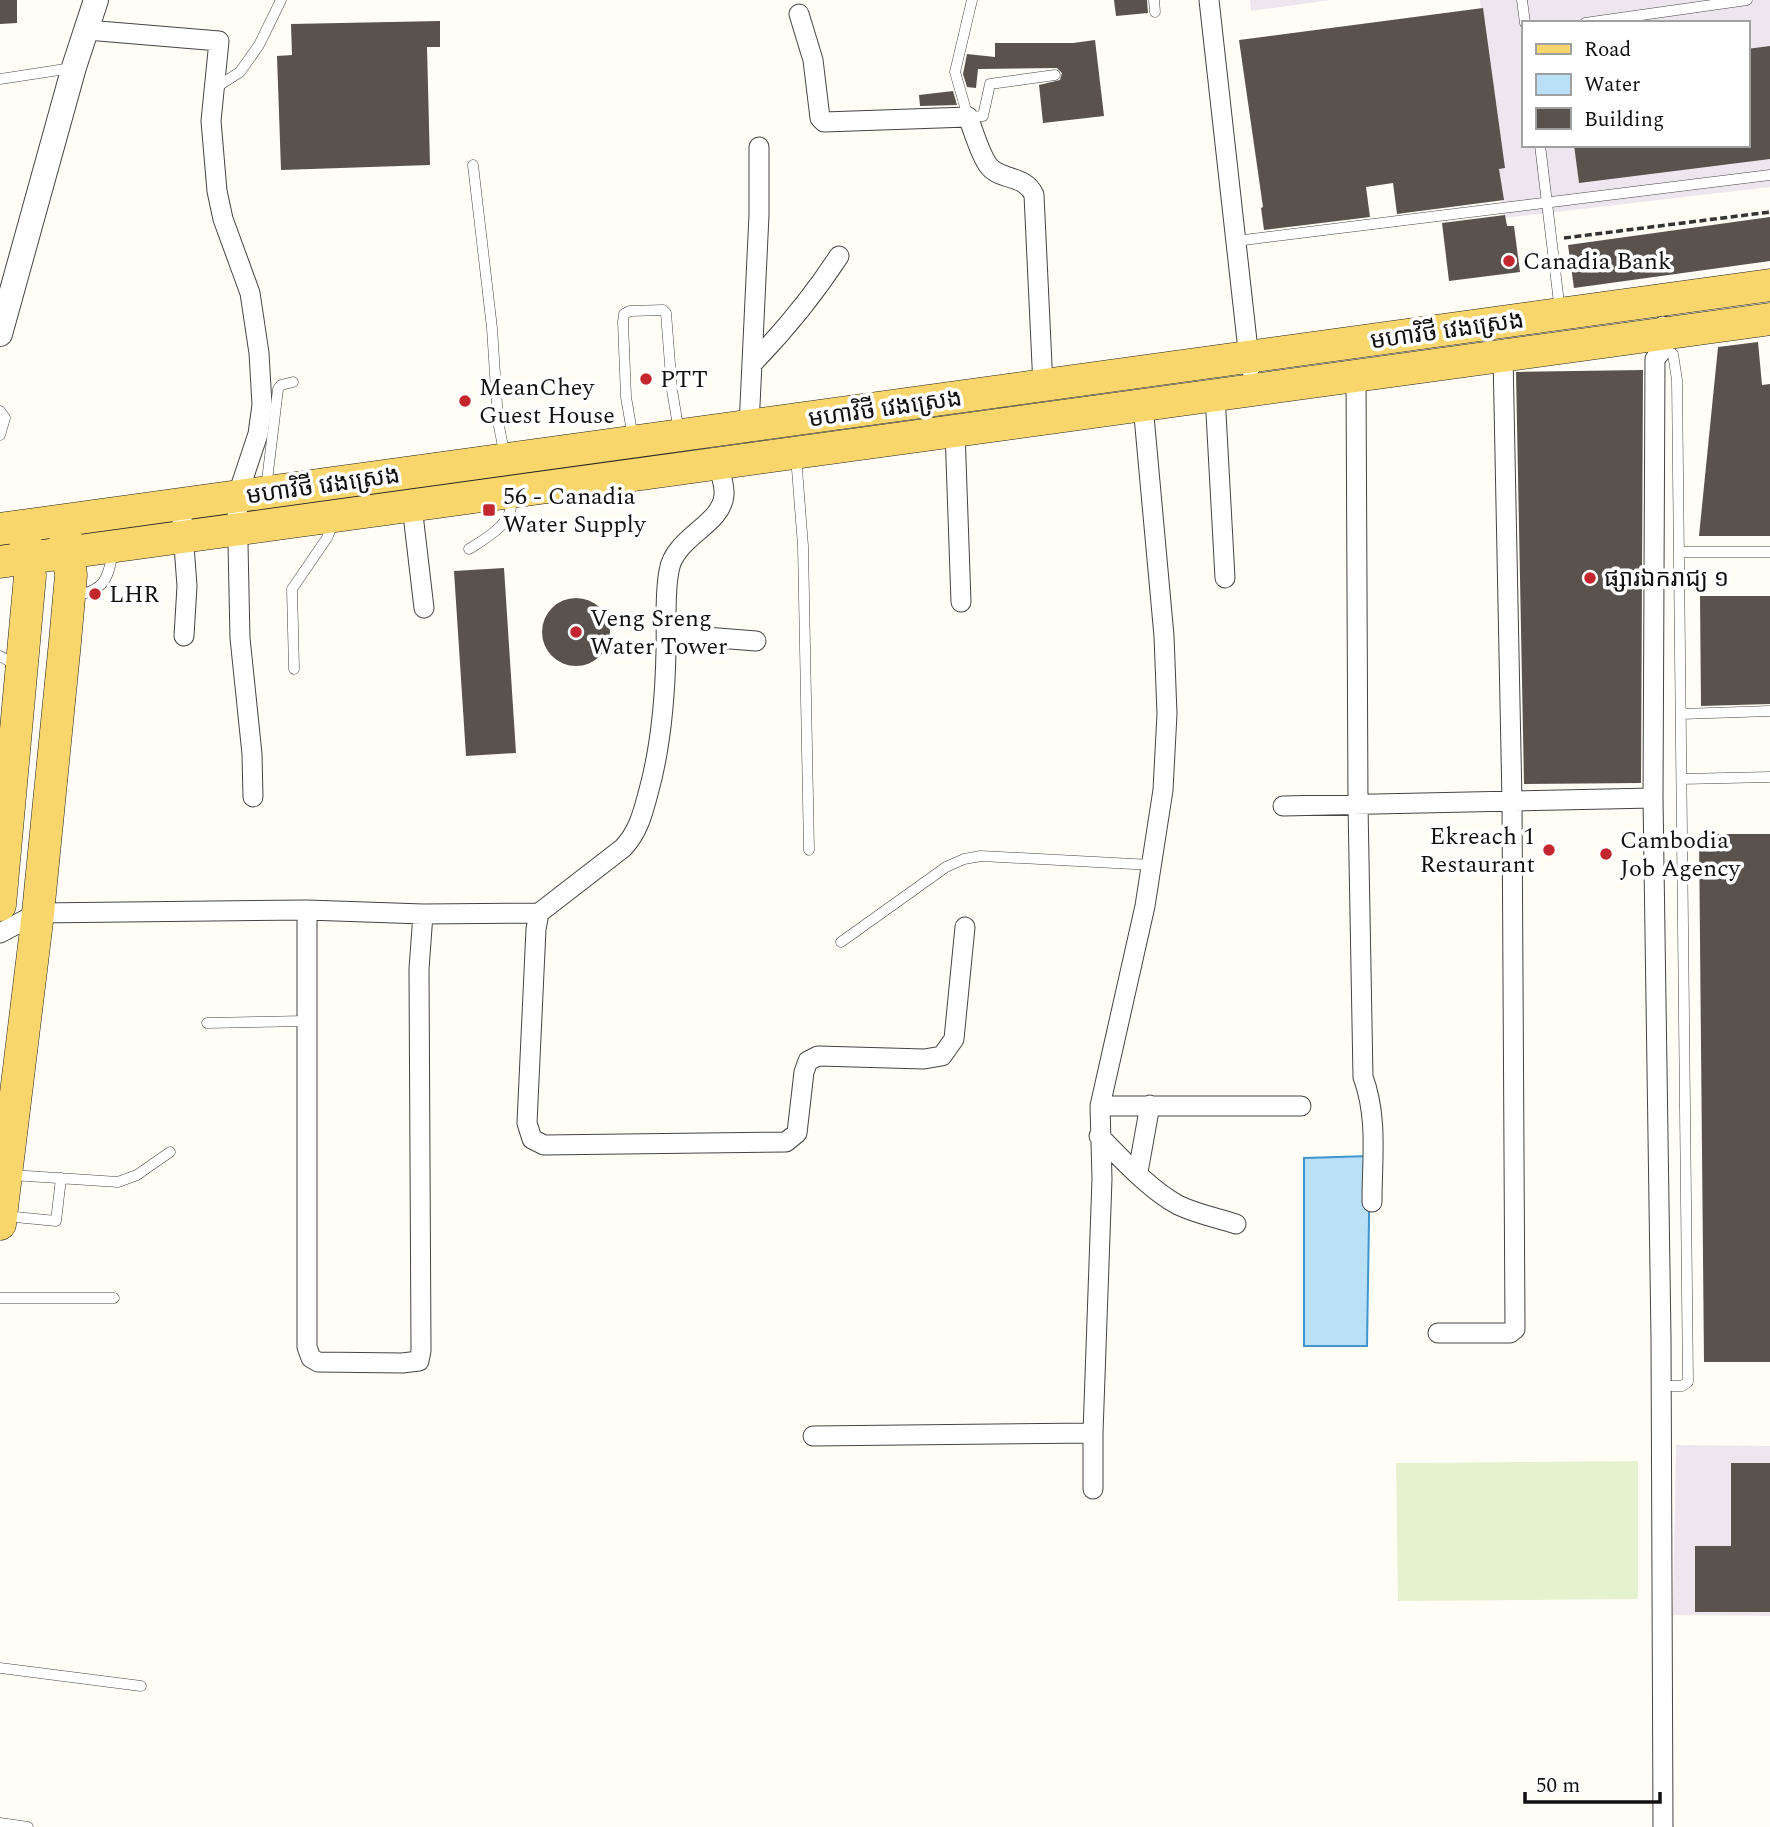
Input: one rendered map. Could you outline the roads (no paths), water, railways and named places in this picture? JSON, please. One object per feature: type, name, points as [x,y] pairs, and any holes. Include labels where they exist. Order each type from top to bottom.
[{"type":"main road","name":"មហាវិថី វេងស្រេង","points":[[12,528],[634,442],[718,463],[1143,405],[1503,355],[1562,330],[1660,301],[1770,285]]},
{"type":"main road","name":"មហាវិថី វេងស្រេង","points":[[14,561],[511,492],[682,452],[749,426],[1249,357],[1562,330],[1664,341],[1770,319]]},
{"type":"main road","points":[[0,1219],[38,913],[71,575],[63,521]]},
{"type":"main road","points":[[0,905],[10,662],[30,576],[14,561],[12,528]]},
{"type":"street","points":[[0,334],[74,67],[96,0]]},
{"type":"street","points":[[1209,0],[1253,389]]},
{"type":"street","points":[[799,14],[813,60],[820,118],[824,122],[968,117],[988,165],[995,171],[1023,181],[1031,188],[1034,195],[1043,386]]},
{"type":"street","points":[[87,30],[219,41],[211,121],[218,191],[223,219],[250,293],[259,352],[262,405],[252,495],[237,530],[240,638],[252,754],[253,797]]},
{"type":"street","points":[[749,426],[760,147]]},
{"type":"street","points":[[751,364],[784,331],[839,256]]},
{"type":"street","points":[[1660,301],[1664,341],[1655,359],[1653,798],[1661,1386],[1663,1827]]},
{"type":"street","points":[[1438,1334],[1510,1333],[1515,1329],[1512,802],[1503,355]]},
{"type":"street","points":[[1356,375],[1358,805],[1363,1077],[1372,1105],[1372,1202]]},
{"type":"street","points":[[1215,395],[1225,578]]},
{"type":"street","points":[[1093,1489],[1102,1179],[1100,1106],[1146,906],[1163,790],[1167,714],[1164,636],[1143,405]]},
{"type":"street","points":[[954,431],[961,602]]},
{"type":"street","points":[[0,933],[38,913],[539,913],[623,848],[633,838],[639,825],[657,760],[666,671],[669,571],[674,554],[720,508],[724,495],[718,463]]},
{"type":"street","points":[[181,505],[187,586],[184,636]]},
{"type":"street","points":[[412,506],[424,608]]},
{"type":"street","points":[[667,634],[756,641]]},
{"type":"street","points":[[1283,806],[1653,798]]},
{"type":"street","points":[[307,911],[307,1347],[311,1358],[318,1362],[337,1363],[419,1361],[421,1351],[419,968],[422,914]]},
{"type":"street","points":[[539,913],[527,1124],[532,1139],[544,1145],[786,1142],[797,1133],[804,1073],[808,1061],[818,1056],[924,1059],[943,1055],[954,1038],[965,928]]},
{"type":"street","points":[[1138,1172],[1150,1105]]},
{"type":"street","points":[[1100,1106],[1301,1106]]},
{"type":"street","points":[[1099,1136],[1154,1188],[1177,1204],[1236,1224]]},
{"type":"street","points":[[813,1436],[1093,1433]]},
{"type":"lane","points":[[215,89],[240,72],[259,45],[281,0]]},
{"type":"lane","points":[[972,0],[955,72],[968,117],[983,116],[990,84],[1055,75]]},
{"type":"lane","points":[[1154,0],[1155,12]]},
{"type":"lane","points":[[1522,0],[1525,21]]},
{"type":"lane","points":[[1599,21],[1747,0]]},
{"type":"lane","points":[[0,79],[74,67]]},
{"type":"lane","points":[[1540,147],[1562,330]]},
{"type":"lane","points":[[473,165],[492,328],[498,421],[505,460]]},
{"type":"lane","points":[[1236,241],[1770,175]]},
{"type":"lane","points":[[634,442],[626,397],[624,314],[630,311],[663,310],[666,313],[672,390],[682,452]]},
{"type":"lane","points":[[1661,1386],[1682,1386],[1688,1382],[1677,380],[1673,354],[1664,341]]},
{"type":"lane","points":[[252,495],[278,388],[293,382]]},
{"type":"lane","points":[[0,411],[5,418],[0,435]]},
{"type":"lane","points":[[795,453],[803,545],[809,850]]},
{"type":"lane","points":[[469,549],[498,531],[513,505],[511,492]]},
{"type":"lane","points":[[295,669],[292,589],[327,538],[336,516]]},
{"type":"lane","points":[[69,596],[93,592],[109,575],[114,547]]},
{"type":"lane","points":[[1679,552],[1770,552]]},
{"type":"lane","points":[[1681,713],[1770,711]]},
{"type":"lane","points":[[1682,779],[1770,777]]},
{"type":"lane","points":[[841,942],[946,867],[964,859],[981,856],[1152,864]]},
{"type":"lane","points":[[207,1023],[305,1021]]},
{"type":"lane","points":[[7,1174],[118,1182],[137,1175],[170,1152]]},
{"type":"lane","points":[[0,1219],[56,1221],[61,1178]]},
{"type":"lane","points":[[0,1297],[114,1298]]},
{"type":"lane","points":[[0,1668],[141,1686]]},
{"type":"lane","points":[[0,1824],[28,1827]]},
{"type":"water","points":[[1370,1156],[1367,1346],[1304,1346],[1304,1158]]},
{"type":"place","name":"Canadia Bank","points":[[1509,261]]},
{"type":"place","name":"PTT","points":[[646,379]]},
{"type":"place","name":"MeanChey Guest House","points":[[465,401]]},
{"type":"place","name":"56 - Canadia Water Supply","points":[[489,510]]},
{"type":"place","name":"ផ្សារឯករាជ្យ ១","points":[[1590,578]]},
{"type":"place","name":"LHR","points":[[95,594]]},
{"type":"place","name":"Veng Sreng Water Tower","points":[[576,632]]},
{"type":"place","name":"Ekreach 1 Restaurant","points":[[1549,850]]},
{"type":"place","name":"Cambodia Job Agency","points":[[1606,854]]}]
